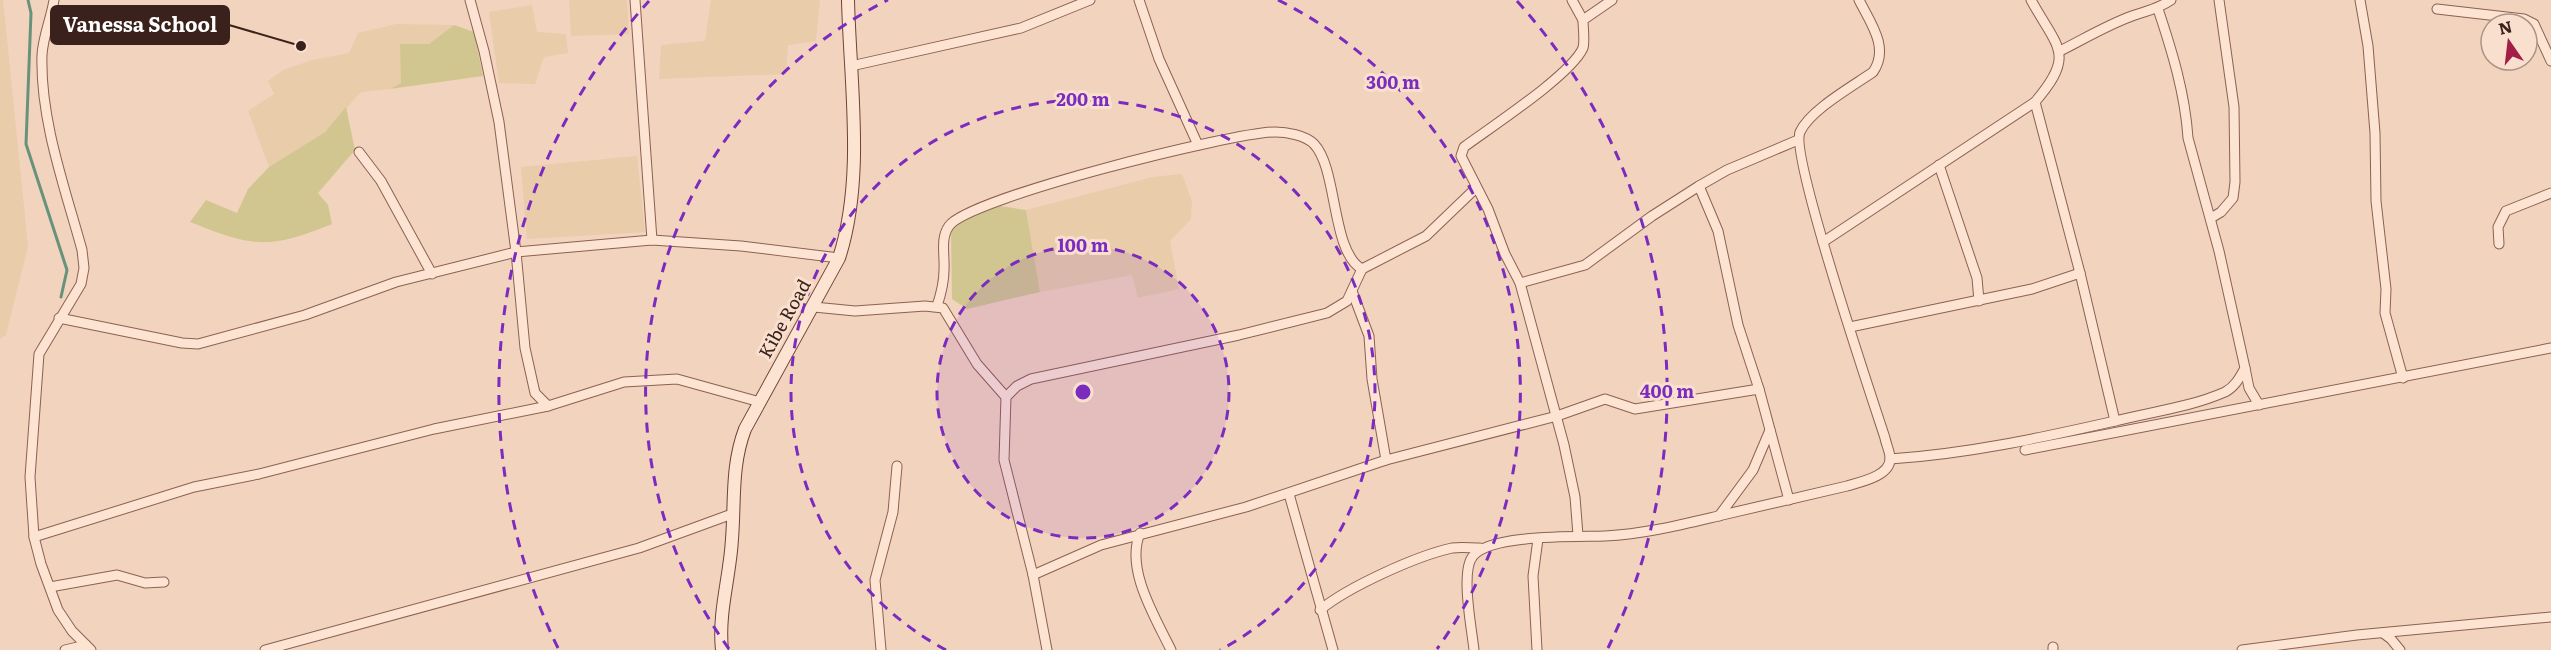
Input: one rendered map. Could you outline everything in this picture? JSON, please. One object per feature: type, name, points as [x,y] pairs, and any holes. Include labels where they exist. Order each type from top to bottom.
[{"type":"street","points":[[54,0],[44,38],[43,73],[54,149],[82,250],[84,268],[81,284],[39,354],[30,477],[33,537],[58,610],[72,631],[89,647]]},
{"type":"street","points":[[470,0],[497,111],[516,252],[524,338],[535,393],[548,406]]},
{"type":"street","points":[[635,0],[652,240]]},
{"type":"street","name":"Kibe Road","points":[[722,650],[720,626],[732,537],[734,468],[738,447],[760,402],[814,307],[838,258],[848,229],[853,194],[848,0]]},
{"type":"street","points":[[851,66],[1021,28],[1090,0]]},
{"type":"street","points":[[1139,0],[1159,59],[1198,145]]},
{"type":"street","points":[[1572,0],[1583,20],[1583,47],[1568,67],[1529,101],[1464,147],[1461,156],[1520,283],[1557,416],[1575,497],[1578,535]]},
{"type":"street","points":[[1583,20],[1612,0]]},
{"type":"street","points":[[1320,610],[1345,593],[1434,553],[1454,548],[1480,548],[1492,544],[1578,535],[1630,534],[1789,500],[1872,477],[1888,466],[1890,459],[1811,202],[1798,140],[1803,126],[1816,112],[1873,72],[1879,64],[1881,50],[1859,0]]},
{"type":"street","points":[[1823,242],[2035,102],[2059,69],[2060,51],[2031,0]]},
{"type":"street","points":[[2060,51],[2105,28],[2158,9],[2171,0]]},
{"type":"street","points":[[2211,218],[2221,212],[2233,198],[2235,182],[2235,115],[2219,0]]},
{"type":"street","points":[[2360,0],[2368,46],[2375,133],[2376,201],[2386,288],[2385,313],[2403,378]]},
{"type":"street","points":[[2158,9],[2175,60],[2186,110],[2188,138],[2211,218],[2249,388],[2259,405]]},
{"type":"street","points":[[2437,9],[2524,19],[2534,24],[2551,62]]},
{"type":"street","points":[[2035,102],[2080,273],[2115,421]]},
{"type":"street","points":[[937,306],[944,271],[944,237],[949,225],[958,217],[1006,198],[1198,145],[1276,132],[1301,137],[1314,144],[1322,160],[1347,250],[1354,265],[1362,269]]},
{"type":"street","points":[[1520,283],[1585,265],[1652,216],[1727,170],[1798,140]]},
{"type":"street","points":[[359,152],[381,180],[432,274]]},
{"type":"street","points":[[1939,165],[1977,278],[1979,301]]},
{"type":"street","points":[[1700,186],[1718,231],[1738,325],[1759,389],[1789,500]]},
{"type":"street","points":[[1006,397],[1017,386],[1031,379],[1239,335],[1327,313],[1340,307],[1352,291],[1362,269],[1426,236],[1476,188]]},
{"type":"street","points":[[2499,244],[2498,227],[2506,211],[2551,193]]},
{"type":"street","points":[[59,318],[182,344],[198,344],[305,315],[396,282],[516,252],[652,240],[741,246],[838,258]]},
{"type":"street","points":[[1850,327],[2032,290],[2080,273]]},
{"type":"street","points":[[1352,291],[1368,336],[1372,379],[1386,460]]},
{"type":"street","points":[[814,307],[855,311],[937,306],[948,312],[977,364],[1006,397],[1004,460],[1033,575],[1046,649]]},
{"type":"street","points":[[2025,450],[2551,348]]},
{"type":"street","points":[[1890,459],[1971,451],[2178,407],[2226,391],[2245,368]]},
{"type":"street","points":[[33,537],[194,488],[259,474],[434,429],[548,406],[624,382],[658,378],[695,383],[760,402]]},
{"type":"street","points":[[1033,575],[1086,550],[1140,533],[1289,494],[1386,460],[1557,416],[1605,399],[1635,409],[1759,389]]},
{"type":"street","points":[[527,411],[535,393]]},
{"type":"street","points":[[2178,407],[2214,413]]},
{"type":"street","points":[[1719,516],[1753,470],[1770,430]]},
{"type":"street","points":[[881,650],[875,580],[893,512],[897,466]]},
{"type":"street","points":[[1289,494],[1333,650]]},
{"type":"street","points":[[265,650],[639,548],[732,514]]},
{"type":"street","points":[[1140,533],[1134,546],[1135,559],[1143,588],[1171,650]]},
{"type":"street","points":[[1536,650],[1533,576],[1538,539]]},
{"type":"street","points":[[1474,650],[1467,573],[1470,558],[1480,548]]},
{"type":"street","points":[[50,587],[117,575],[145,583],[164,582]]},
{"type":"street","points":[[2242,650],[2383,633],[2551,617]]},
{"type":"street","points":[[2383,633],[2400,650]]},
{"type":"street","points":[[65,650],[89,647]]},
{"type":"shaded area","points":[[0,0],[3,0],[28,246],[6,335],[0,339]]},
{"type":"shaded area","points":[[569,0],[627,0],[629,34],[571,36]]},
{"type":"shaded area","points":[[711,0],[820,0],[816,41],[788,45],[786,74],[659,79],[661,45],[705,41]]},
{"type":"shaded area","points":[[532,5],[537,32],[566,34],[568,53],[544,57],[535,84],[499,83],[489,12]]},
{"type":"shaded area","points":[[396,24],[454,25],[429,44],[401,83],[390,89],[361,92],[325,132],[269,167],[248,111],[274,94],[268,81],[283,70],[312,60],[349,53],[358,33]]},
{"type":"shaded area","points":[[454,25],[474,32],[483,76],[390,89],[401,83],[400,44],[429,44]]},
{"type":"shaded area","points":[[346,107],[355,150],[318,193],[328,205],[332,224],[292,238],[261,242],[230,237],[190,222],[206,200],[237,213],[248,189],[269,167],[325,132]]},
{"type":"shaded area","points":[[637,156],[645,232],[527,239],[521,167]]},
{"type":"shaded area","points":[[1182,174],[1192,201],[1191,219],[1170,241],[1179,289],[1138,298],[1132,275],[1040,292],[1026,210],[1153,177]]},
{"type":"shaded area","points":[[1000,206],[1026,210],[1040,292],[967,309],[952,299],[951,227],[976,214]]},
{"type":"waterway","points":[[28,0],[31,13],[26,144],[67,270],[61,297]]},
{"type":"place","name":"Vanessa School","points":[[301,46]]}]
